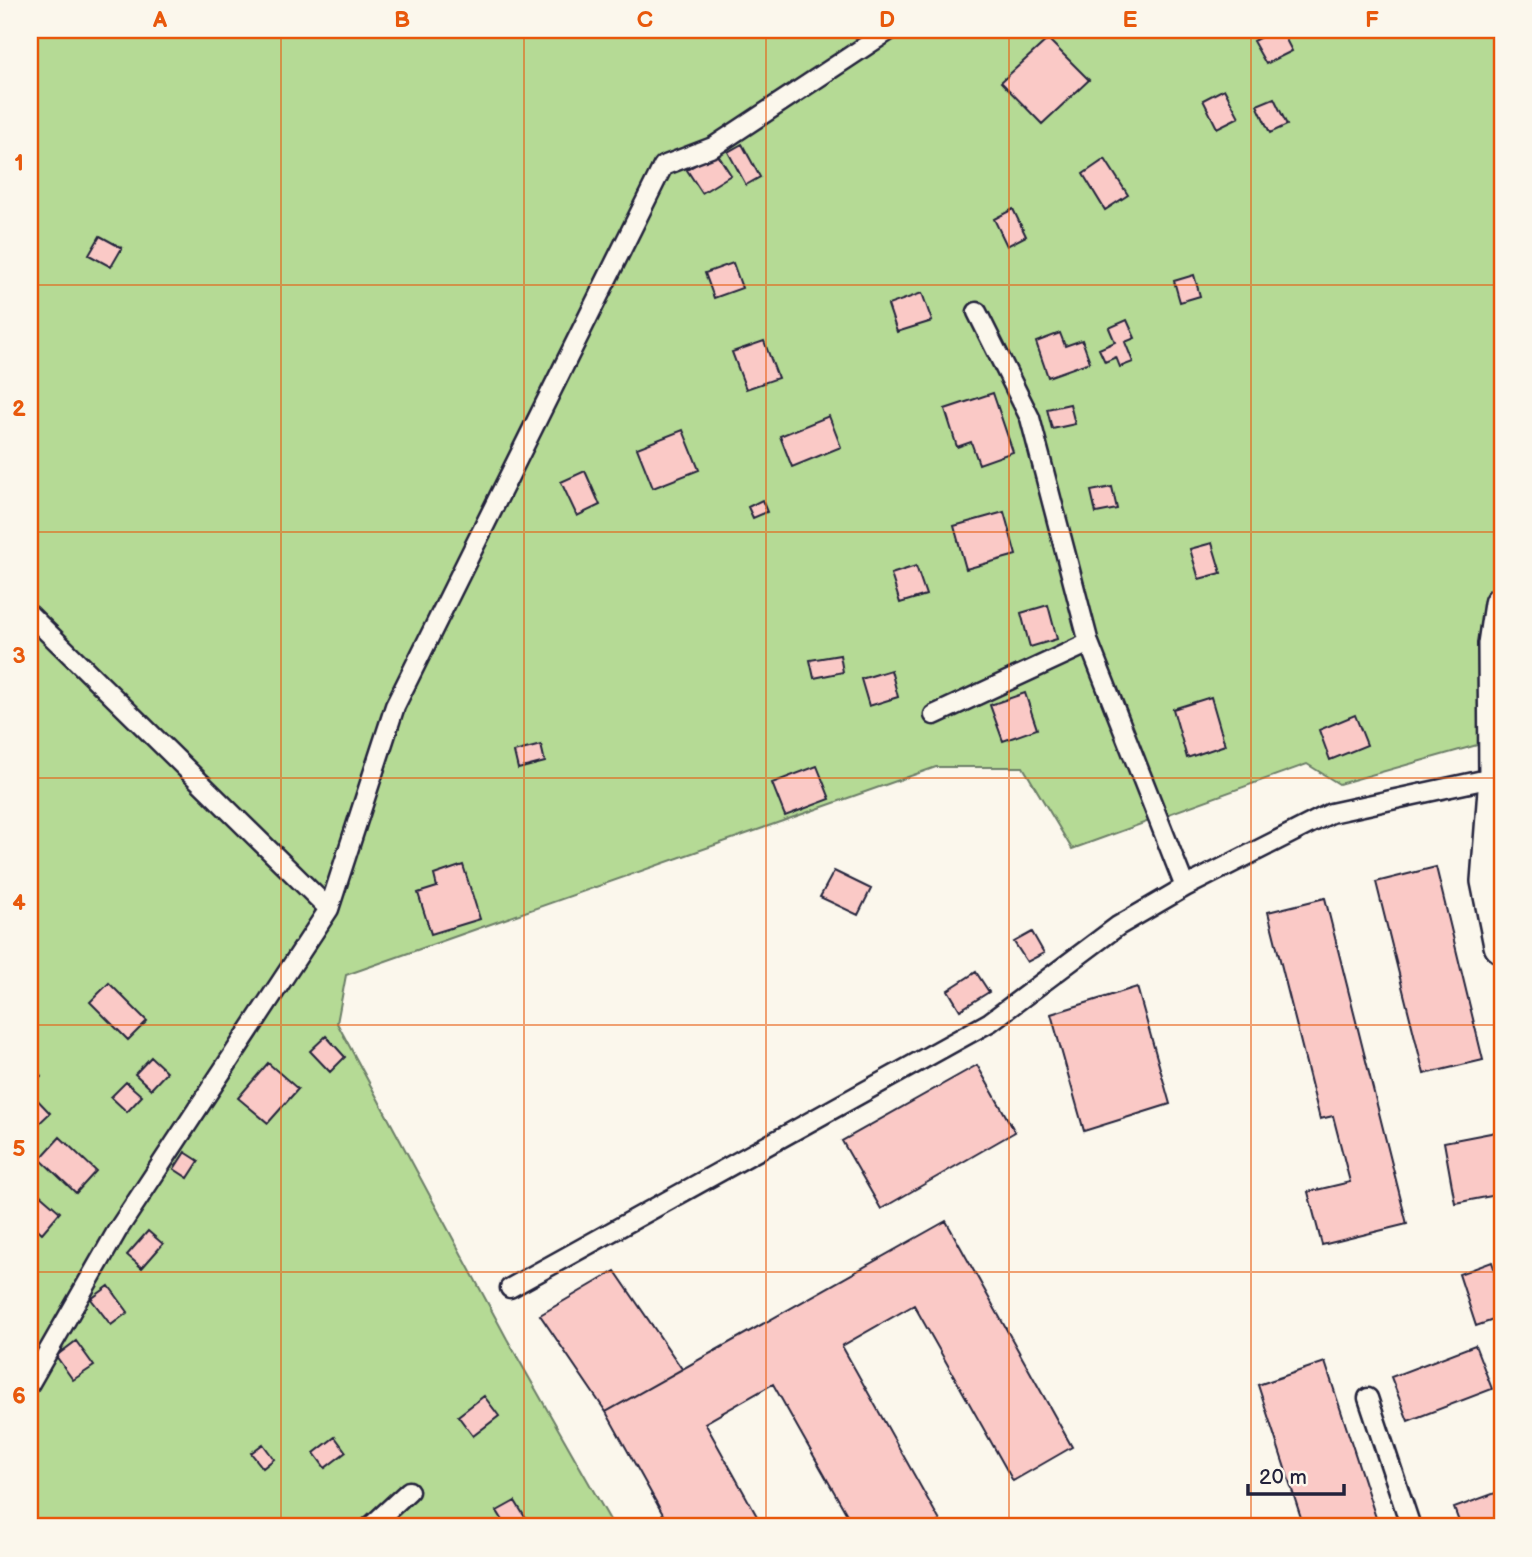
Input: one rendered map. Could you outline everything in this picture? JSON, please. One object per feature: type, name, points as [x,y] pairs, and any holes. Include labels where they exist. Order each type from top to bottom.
[{"type":"street","points":[[1502,604],[1496,645],[1497,777],[1489,881],[1502,944]]},
{"type":"lane","points":[[30,1383],[117,1231],[329,909],[395,706],[663,166],[713,147],[890,30]]},
{"type":"lane","points":[[977,312],[1030,418],[1089,643],[1185,887]]},
{"type":"lane","points":[[30,615],[329,909]]},
{"type":"lane","points":[[934,715],[1089,643]]},
{"type":"lane","points":[[510,1288],[990,1022],[1118,926],[1185,887],[1331,813],[1497,777]]},
{"type":"lane","points":[[1368,1398],[1411,1527]]},
{"type":"lane","points":[[370,1527],[409,1491]]},
{"type":"green space","points":[[30,30],[1502,30],[1502,738],[1339,784],[1307,764],[1072,849],[1023,767],[936,767],[346,975],[337,1023],[507,1339],[614,1527],[30,1527]]},
{"type":"building","points":[[1275,30],[1281,30],[1292,51],[1266,64],[1253,41]]},
{"type":"building","points":[[1048,39],[1089,80],[1042,124],[1001,82]]},
{"type":"building","points":[[1224,89],[1239,117],[1217,128],[1203,100]]},
{"type":"building","points":[[1274,98],[1287,125],[1270,133],[1257,105]]},
{"type":"building","points":[[742,144],[760,177],[746,185],[728,152]]},
{"type":"building","points":[[716,152],[731,175],[702,193],[687,170]]},
{"type":"building","points":[[1105,159],[1128,195],[1105,210],[1083,174]]},
{"type":"building","points":[[1013,209],[1026,236],[1007,246],[994,219]]},
{"type":"building","points":[[100,236],[122,248],[111,267],[89,255]]},
{"type":"building","points":[[733,263],[742,288],[714,298],[705,273]]},
{"type":"building","points":[[1194,275],[1200,296],[1180,302],[1174,281]]},
{"type":"building","points":[[922,293],[932,321],[897,332],[888,305]]},
{"type":"building","points":[[1127,320],[1135,338],[1125,342],[1133,362],[1120,367],[1116,357],[1105,362],[1099,349],[1115,342],[1109,328]]},
{"type":"building","points":[[1060,333],[1065,346],[1082,340],[1090,362],[1048,377],[1036,342]]},
{"type":"building","points":[[764,341],[778,378],[746,389],[732,352]]},
{"type":"building","points":[[993,393],[1013,452],[979,464],[971,442],[957,447],[945,409]]},
{"type":"building","points":[[1070,404],[1075,424],[1052,429],[1047,409]]},
{"type":"building","points":[[829,416],[841,447],[792,467],[780,436]]},
{"type":"building","points":[[683,430],[699,470],[653,488],[637,448]]},
{"type":"building","points":[[585,471],[600,505],[577,516],[561,482]]},
{"type":"building","points":[[1112,487],[1117,509],[1096,513],[1091,491]]},
{"type":"building","points":[[762,500],[767,512],[753,518],[748,507]]},
{"type":"building","points":[[1004,512],[1016,555],[966,569],[954,526]]},
{"type":"building","points":[[1212,543],[1221,573],[1199,579],[1190,549]]},
{"type":"building","points":[[916,566],[926,595],[900,603],[891,574]]},
{"type":"building","points":[[1048,605],[1057,639],[1030,647],[1021,613]]},
{"type":"building","points":[[840,655],[843,672],[814,678],[810,660]]},
{"type":"building","points":[[891,670],[898,697],[869,706],[861,679]]},
{"type":"building","points":[[1025,693],[1037,729],[1003,741],[990,705]]},
{"type":"building","points":[[1211,697],[1225,745],[1187,758],[1173,709]]},
{"type":"building","points":[[1355,715],[1367,745],[1330,760],[1319,730]]},
{"type":"building","points":[[541,745],[545,762],[518,769],[514,752]]},
{"type":"building","points":[[817,766],[830,799],[785,816],[772,783]]},
{"type":"building","points":[[463,865],[480,919],[431,934],[418,893],[437,887],[434,875]]},
{"type":"building","points":[[1436,867],[1483,1060],[1424,1074],[1376,882]]},
{"type":"building","points":[[834,871],[871,889],[858,915],[820,897]]},
{"type":"building","points":[[1325,898],[1407,1224],[1322,1245],[1308,1192],[1350,1182],[1333,1116],[1320,1119],[1268,912]]},
{"type":"building","points":[[1032,932],[1044,953],[1027,962],[1014,942]]},
{"type":"building","points":[[976,972],[989,992],[960,1010],[948,990]]},
{"type":"building","points":[[109,983],[147,1021],[128,1040],[90,1002]]},
{"type":"building","points":[[1137,987],[1170,1104],[1084,1131],[1051,1014]]},
{"type":"building","points":[[326,1036],[345,1057],[330,1072],[310,1051]]},
{"type":"building","points":[[151,1057],[167,1072],[151,1089],[135,1074]]},
{"type":"building","points":[[30,1063],[41,1076],[30,1087]]},
{"type":"building","points":[[268,1063],[298,1089],[268,1123],[238,1098]]},
{"type":"building","points":[[977,1065],[1015,1132],[881,1209],[842,1141]]},
{"type":"building","points":[[126,1082],[142,1096],[127,1112],[111,1097]]},
{"type":"building","points":[[30,1092],[50,1113],[30,1132]]},
{"type":"building","points":[[1496,1132],[1502,1168],[1502,1194],[1455,1203],[1444,1142]]},
{"type":"building","points":[[60,1137],[96,1171],[76,1193],[40,1159]]},
{"type":"building","points":[[185,1152],[199,1161],[188,1178],[174,1169]]},
{"type":"building","points":[[30,1186],[60,1212],[42,1233],[30,1222]]},
{"type":"building","points":[[946,1221],[1072,1447],[1013,1481],[914,1305],[842,1346],[940,1521],[929,1527],[854,1527],[773,1384],[705,1423],[763,1527],[670,1527],[606,1412]]},
{"type":"building","points":[[148,1231],[163,1244],[142,1268],[127,1255]]},
{"type":"building","points":[[1492,1262],[1502,1292],[1502,1317],[1476,1326],[1459,1274]]},
{"type":"building","points":[[615,1271],[682,1369],[606,1412],[540,1315]]},
{"type":"building","points":[[109,1286],[128,1312],[111,1325],[91,1299]]},
{"type":"building","points":[[76,1341],[94,1366],[73,1380],[56,1356]]},
{"type":"building","points":[[1475,1345],[1492,1389],[1408,1421],[1391,1377]]},
{"type":"building","points":[[1325,1362],[1379,1527],[1304,1527],[1258,1385]]},
{"type":"building","points":[[484,1396],[499,1416],[473,1436],[458,1416]]},
{"type":"building","points":[[335,1437],[346,1452],[325,1468],[314,1453]]},
{"type":"building","points":[[263,1444],[274,1459],[263,1468],[251,1453]]},
{"type":"building","points":[[1498,1492],[1502,1505],[1502,1527],[1461,1527],[1454,1508]]},
{"type":"building","points":[[515,1501],[531,1527],[507,1527],[497,1511]]}]
